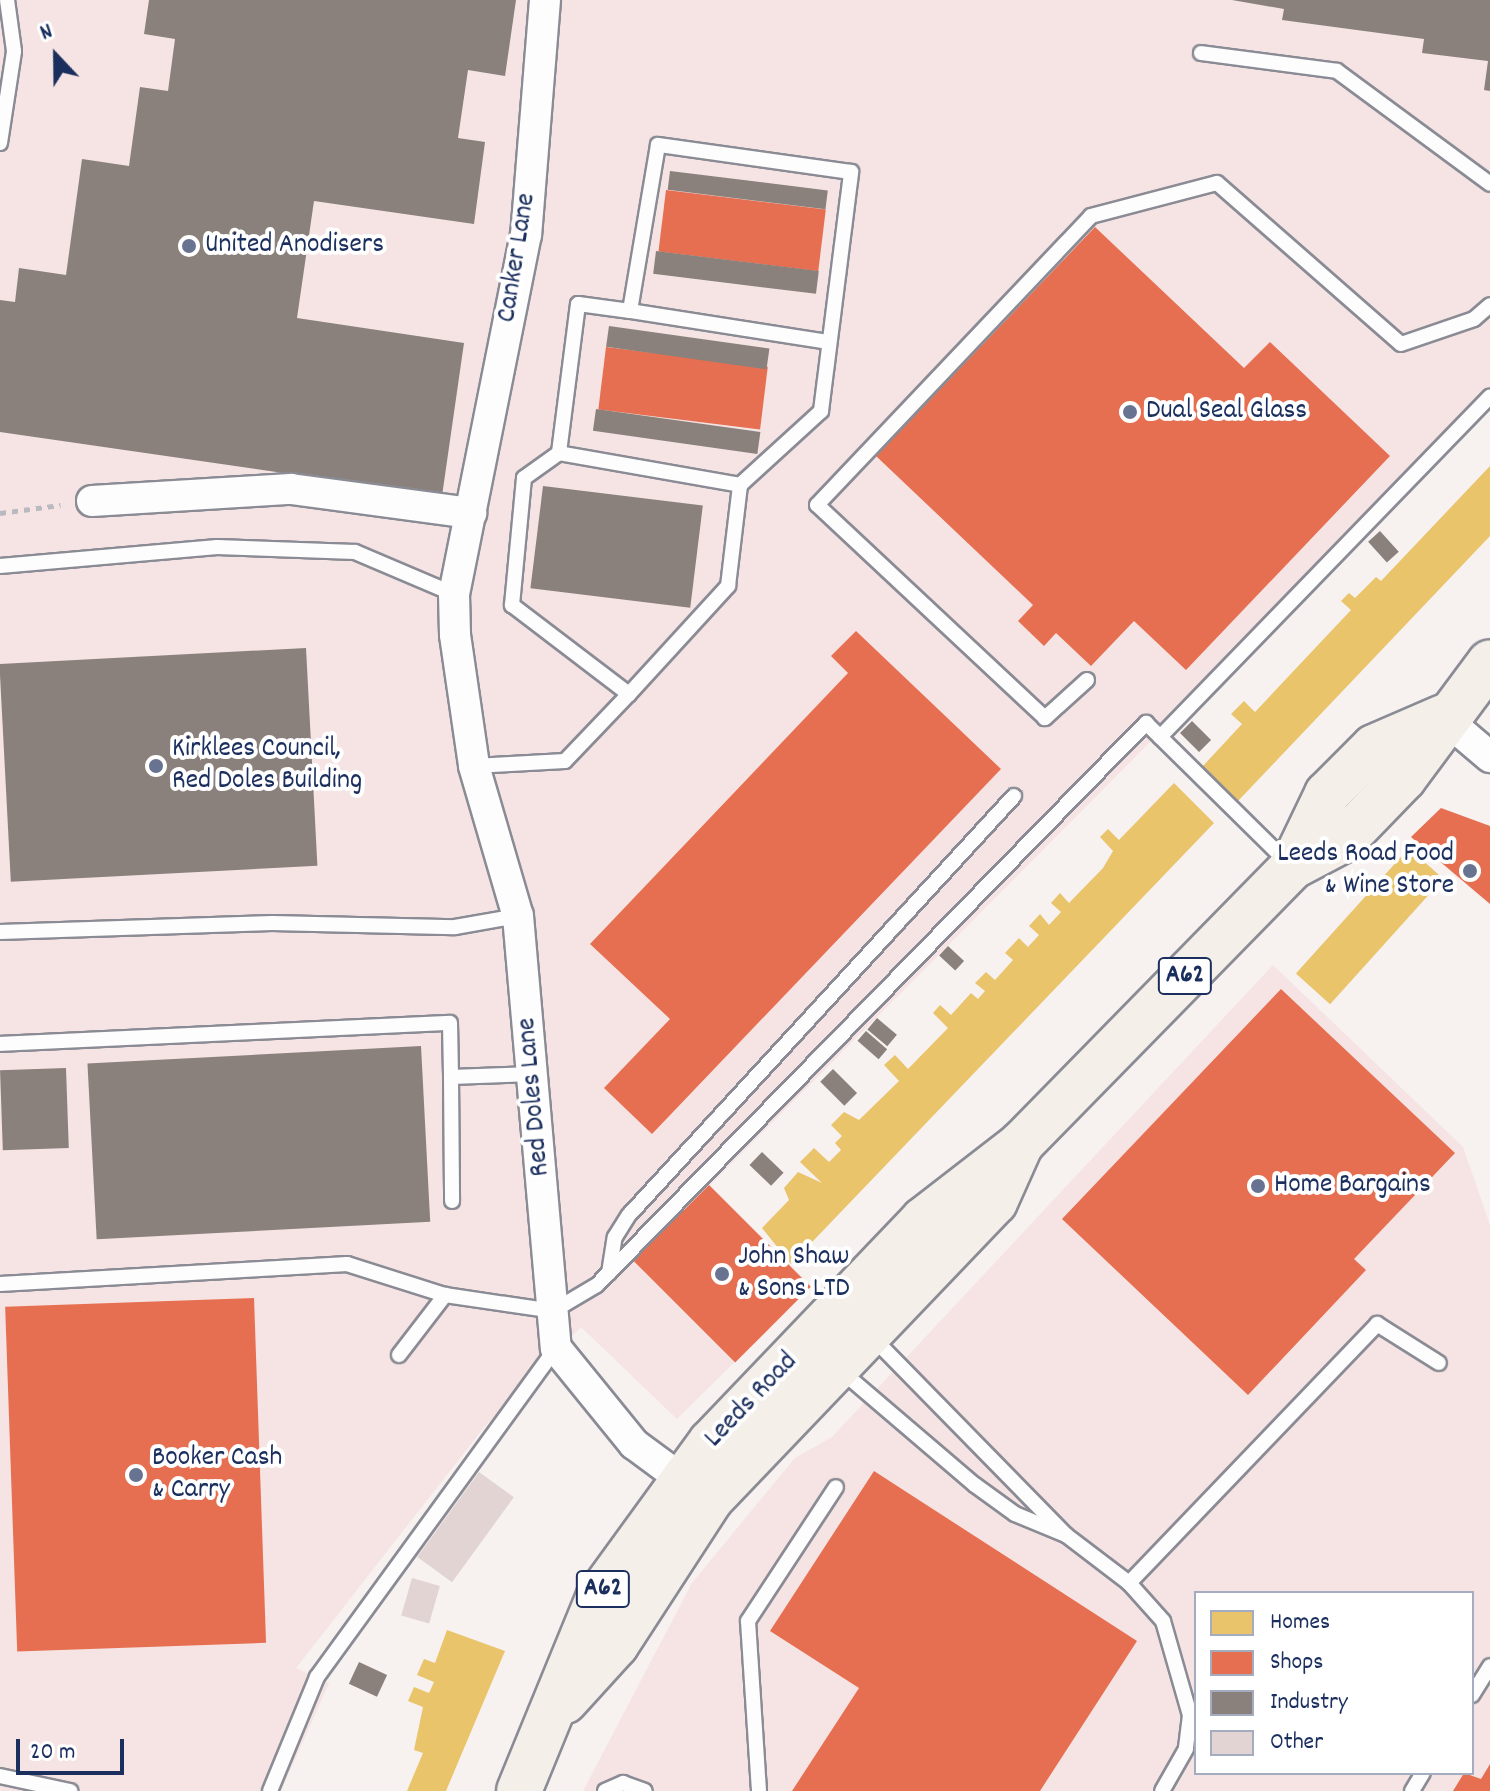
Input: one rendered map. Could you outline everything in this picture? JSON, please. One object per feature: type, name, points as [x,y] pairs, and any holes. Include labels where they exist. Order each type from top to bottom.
[{"type":"main road","name":"Leeds Road","points":[[519,1791],[554,1713],[599,1596],[695,1490],[839,1340],[963,1182],[1021,1144],[1292,867],[1327,794],[1374,747],[1443,717],[1490,662]]},
{"type":"street","name":"Canker Lane","points":[[455,635],[454,594],[526,234],[545,0]]},
{"type":"street","points":[[92,501],[291,489],[471,513]]},
{"type":"street","name":"Red Doles Lane","points":[[455,635],[474,766],[518,916],[556,1348]]},
{"type":"street","points":[[1443,717],[1490,757]]},
{"type":"street","points":[[556,1348],[634,1444],[695,1490]]},
{"type":"lane","points":[[0,143],[14,51],[7,0]]},
{"type":"lane","points":[[1201,53],[1337,71],[1490,184]]},
{"type":"lane","points":[[474,766],[565,761],[728,586],[740,485],[821,411],[851,172],[658,145],[630,311]]},
{"type":"lane","points":[[1087,680],[1045,718],[817,505],[1091,216],[1217,183],[1401,344],[1474,319],[1490,305]]},
{"type":"lane","points":[[559,453],[578,304],[829,342]]},
{"type":"lane","points":[[1160,737],[1490,397]]},
{"type":"lane","points":[[629,694],[512,605],[524,478],[559,453],[740,485]]},
{"type":"lane","points":[[0,566],[217,547],[355,552],[454,594]]},
{"type":"lane","points":[[0,1284],[347,1264],[445,1295],[553,1311],[609,1273],[1146,723],[1292,867]]},
{"type":"lane","points":[[609,1273],[615,1237],[629,1215],[1014,796]]},
{"type":"lane","points":[[0,932],[272,923],[455,927],[518,916]]},
{"type":"lane","points":[[0,1044],[450,1023],[452,1201]]},
{"type":"lane","points":[[451,1077],[533,1074]]},
{"type":"lane","points":[[399,1355],[445,1295]]},
{"type":"lane","points":[[1129,1583],[1377,1324],[1439,1363]]},
{"type":"lane","points":[[839,1340],[1066,1535],[1129,1583],[1163,1621],[1185,1685],[1186,1749],[1162,1791]]},
{"type":"lane","points":[[839,1340],[975,1485],[1015,1514],[1066,1535]]},
{"type":"lane","points":[[270,1791],[317,1677],[556,1348]]},
{"type":"lane","points":[[759,1791],[748,1621],[836,1487]]},
{"type":"lane","points":[[1474,1692],[1490,1666]]},
{"type":"lane","points":[[0,1776],[70,1791]]},
{"type":"lane","points":[[605,1791],[623,1783],[645,1791]]},
{"type":"path","points":[[0,513],[92,501]]},
{"type":"shaded area","points":[[0,0],[1490,0],[1490,400],[710,1185],[811,1286],[677,1419],[581,1327],[485,1426],[296,1668],[329,1683],[281,1791],[0,1791]]},
{"type":"shaded area","points":[[1273,965],[1463,1147],[1490,1225],[1490,1791],[583,1791],[692,1583],[795,1458],[832,1437]]},
{"type":"building: Homes","points":[[1490,466],[1490,536],[1238,801],[1202,767],[1242,724],[1231,714],[1244,701],[1255,712],[1351,610],[1341,601],[1349,593],[1355,598],[1376,577],[1381,581]]},
{"type":"building: Homes","points":[[1174,783],[1214,823],[791,1264],[762,1228],[789,1200],[784,1188],[798,1172],[822,1183],[800,1162],[814,1148],[829,1162],[841,1150],[835,1143],[842,1136],[831,1125],[844,1112],[859,1120],[899,1081],[884,1065],[895,1055],[908,1069],[948,1028],[933,1013],[940,1005],[951,1015],[971,993],[978,999],[985,991],[975,983],[986,972],[995,980],[1013,960],[1005,953],[1019,938],[1028,947],[1039,935],[1029,926],[1040,914],[1049,925],[1061,912],[1051,903],[1060,893],[1069,903],[1103,868],[1113,851],[1100,837],[1108,829],[1119,840]]},
{"type":"building: Homes","points":[[1409,848],[1443,879],[1330,1004],[1296,974]]},
{"type":"building: Homes","points":[[447,1630],[505,1651],[446,1791],[407,1791],[423,1753],[414,1750],[423,1707],[408,1701],[414,1687],[429,1693],[434,1682],[417,1675],[424,1659],[435,1663]]},
{"type":"building: Shops","points":[[666,190],[826,210],[818,271],[658,252]]},
{"type":"building: Shops","name":"Dual Seal Glass","points":[[1095,227],[1244,368],[1270,342],[1390,456],[1186,670],[1134,621],[1091,666],[1056,633],[1044,646],[1018,621],[1033,605],[876,456]]},
{"type":"building: Shops","points":[[606,347],[768,367],[760,429],[598,410]]},
{"type":"building: Shops","points":[[856,631],[1001,769],[652,1134],[604,1088],[670,1019],[590,944],[848,673],[831,656]]},
{"type":"building: Shops","name":"Leeds Road Food & Wine Store","points":[[1441,808],[1490,826],[1490,904],[1411,837]]},
{"type":"building: Shops","name":"Home Bargains","points":[[1281,989],[1455,1153],[1354,1259],[1366,1270],[1248,1395],[1062,1219]]},
{"type":"building: Shops","name":"John Shaw & Sons LTD","points":[[709,1185],[811,1287],[735,1362],[633,1261]]},
{"type":"building: Shops","name":"Booker Cash & Carry","points":[[254,1298],[266,1643],[17,1651],[5,1307]]},
{"type":"building: Shops","points":[[874,1471],[1137,1641],[1040,1791],[792,1791],[859,1688],[770,1631]]},
{"type":"building: Shops","points":[[1490,1764],[1490,1791],[1453,1791],[1463,1775],[1481,1779]]},
{"type":"building: Industry","name":"United Anodisers","points":[[149,0],[516,0],[505,76],[468,70],[458,138],[485,142],[474,224],[314,201],[297,318],[464,343],[442,496],[0,432],[0,300],[15,302],[19,268],[66,275],[82,159],[129,166],[140,87],[168,91],[175,39],[144,34]]},
{"type":"building: Industry","points":[[1232,0],[1490,0],[1490,91],[1484,90],[1488,61],[1422,53],[1424,39],[1282,20],[1284,9]]},
{"type":"building: Industry","points":[[670,171],[828,190],[825,209],[668,190]]},
{"type":"building: Industry","points":[[656,251],[819,271],[816,294],[653,274]]},
{"type":"building: Industry","points":[[609,326],[769,349],[767,369],[606,347]]},
{"type":"building: Industry","points":[[596,409],[760,432],[757,454],[593,431]]},
{"type":"building: Industry","points":[[543,486],[703,506],[690,608],[530,588]]},
{"type":"building: Industry","points":[[1380,531],[1399,552],[1387,563],[1368,542]]},
{"type":"building: Industry","name":"Kirklees Council, Red Doles Building","points":[[306,648],[317,866],[11,882],[0,664]]},
{"type":"building: Industry","points":[[1192,721],[1211,740],[1199,752],[1180,733]]},
{"type":"building: Industry","points":[[948,946],[964,961],[955,971],[939,956]]},
{"type":"building: Industry","points":[[877,1018],[897,1035],[887,1046],[867,1029]]},
{"type":"building: Industry","points":[[866,1031],[887,1049],[879,1059],[857,1041]]},
{"type":"building: Industry","points":[[421,1046],[430,1222],[97,1239],[87,1063]]},
{"type":"building: Industry","points":[[66,1068],[69,1148],[3,1150],[0,1070]]},
{"type":"building: Industry","points":[[833,1069],[857,1093],[844,1106],[820,1082]]},
{"type":"building: Industry","points":[[762,1152],[784,1173],[771,1186],[749,1165]]},
{"type":"building: Industry","points":[[359,1662],[387,1675],[377,1697],[349,1684]]},
{"type":"building: Other","points":[[479,1472],[514,1497],[452,1582],[417,1557]]},
{"type":"building: Other","points":[[412,1578],[440,1586],[429,1623],[401,1615]]},
{"type":"place","name":"United Anodisers","points":[[189,246]]},
{"type":"place","name":"Dual Seal Glass","points":[[1130,412]]},
{"type":"place","name":"Kirklees Council, Red Doles Building","points":[[156,766]]},
{"type":"place","name":"Leeds Road Food & Wine Store","points":[[1470,871]]},
{"type":"place","name":"Home Bargains","points":[[1258,1186]]},
{"type":"place","name":"John Shaw & Sons LTD","points":[[722,1274]]},
{"type":"place","name":"Booker Cash & Carry","points":[[136,1475]]}]
